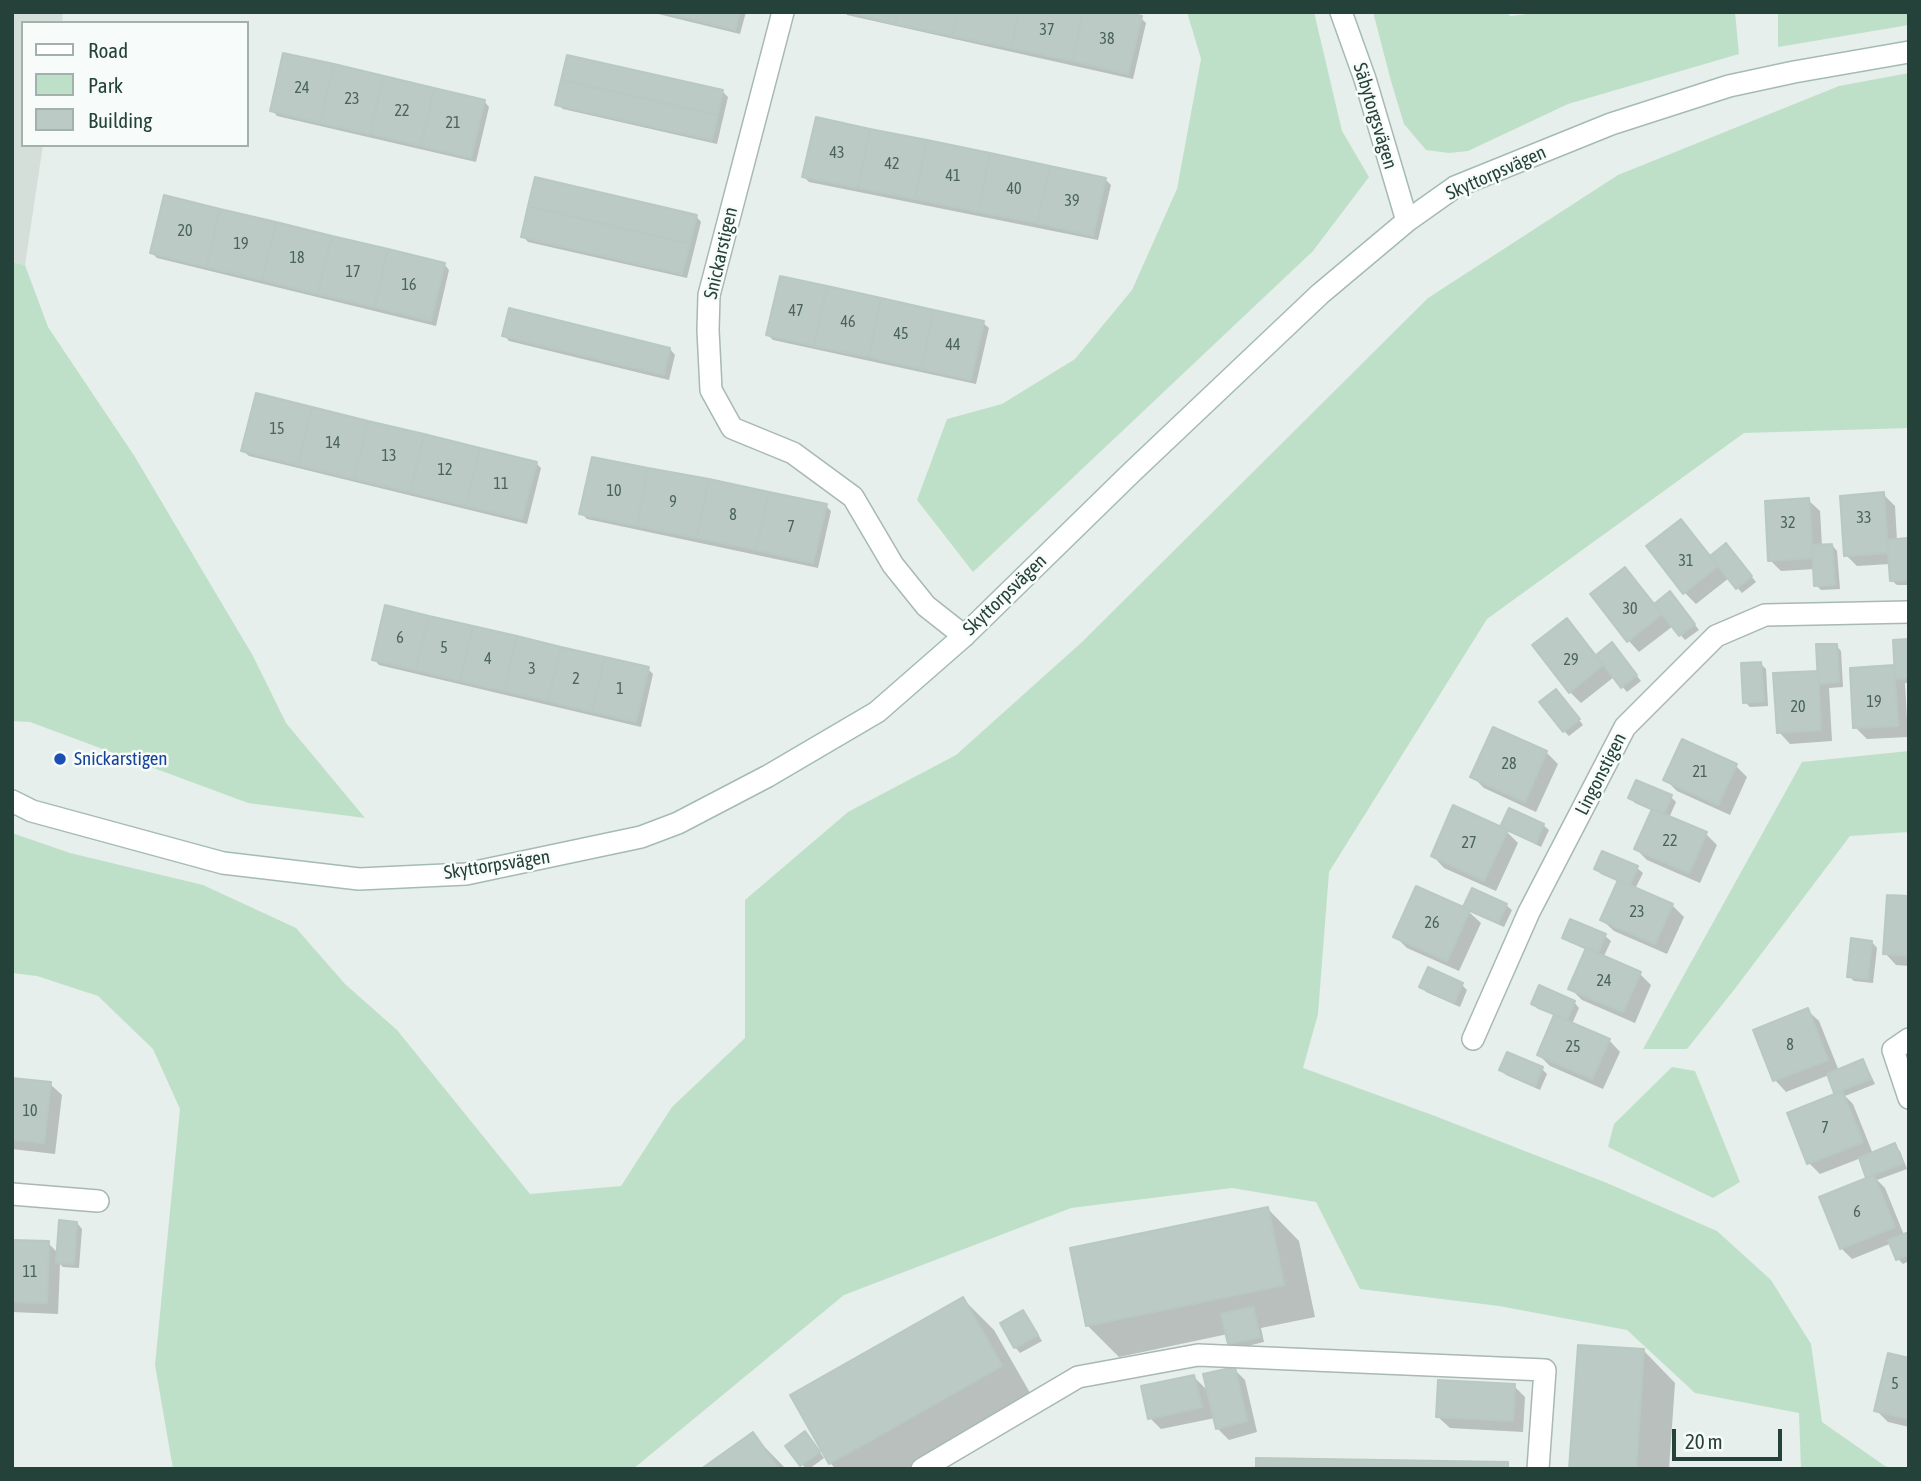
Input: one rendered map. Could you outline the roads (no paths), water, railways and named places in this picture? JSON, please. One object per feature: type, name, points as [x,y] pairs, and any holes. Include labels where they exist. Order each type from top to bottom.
[{"type":"street","name":"Snickarstigen","points":[[783,12],[709,295],[711,390],[732,428],[793,453],[853,497],[901,575],[926,606],[964,635]]},
{"type":"street","name":"Säbytorgsvägen","points":[[1341,12],[1365,79],[1407,221]]},
{"type":"street","name":"Skyttorpsvägen","points":[[12,801],[32,811],[223,863],[359,878],[466,874],[631,840],[678,823],[768,776],[877,712],[964,635],[1320,294],[1407,221],[1455,187],[1611,124],[1729,86],[1909,52]]},
{"type":"street","name":"Lingonstigen","points":[[1473,1039],[1529,912],[1625,727],[1716,636],[1765,615],[1909,612]]},
{"type":"street","points":[[1909,1040],[1892,1050],[1909,1098]]},
{"type":"street","points":[[12,1194],[98,1201]]},
{"type":"street","points":[[922,1469],[1078,1377],[1198,1355],[1545,1370],[1538,1469]]},
{"type":"place","name":"Snickarstigen","points":[[60,759]]}]
